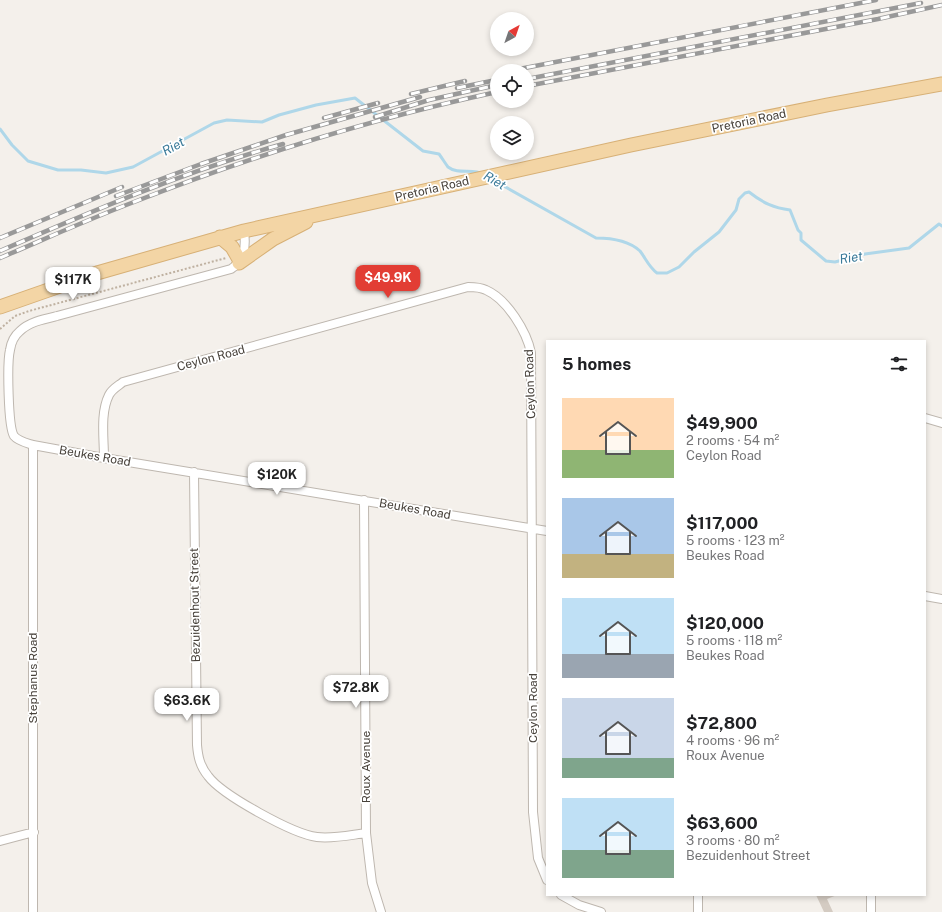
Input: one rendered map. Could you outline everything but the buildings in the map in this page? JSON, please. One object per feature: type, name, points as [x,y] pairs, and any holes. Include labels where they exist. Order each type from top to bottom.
[{"type":"main road","name":"Pretoria Road","points":[[0,307],[97,274],[244,231],[631,145],[942,84]]},
{"type":"main road","points":[[220,237],[232,247],[238,260],[318,215]]},
{"type":"street","points":[[238,260],[245,249],[244,231]]},
{"type":"street","name":"Beukes Road","points":[[238,260],[231,269],[216,274],[56,316],[33,323],[19,331],[9,352],[8,389],[13,434],[18,439],[33,445],[104,458],[546,531]]},
{"type":"street","name":"Ceylon Road","points":[[104,458],[104,412],[106,402],[115,387],[123,382],[468,287],[477,287],[486,290],[505,304],[529,345],[531,361],[533,812],[538,858],[546,878]]},
{"type":"street","points":[[926,418],[942,423]]},
{"type":"street","name":"Stephanus Road","points":[[33,445],[33,912]]},
{"type":"street","name":"Bezuidenhout Street","points":[[194,472],[197,755],[203,769],[216,785],[228,795],[301,833],[324,838],[366,833]]},
{"type":"street","name":"Roux Avenue","points":[[364,500],[366,833],[372,883],[381,912]]},
{"type":"street","points":[[926,596],[942,599]]},
{"type":"street","points":[[0,841],[34,832]]},
{"type":"street","points":[[563,896],[578,905],[601,912]]},
{"type":"street","points":[[698,896],[698,912]]},
{"type":"street","points":[[871,896],[871,912]]},
{"type":"path","points":[[0,329],[15,316],[29,311],[238,260]]},
{"type":"waterway","name":"Riet","points":[[0,129],[12,145],[28,161],[58,170],[81,170],[106,173],[133,167],[214,123],[227,120],[262,122],[279,115],[316,105],[355,98],[423,151],[439,154],[448,167],[456,171],[479,172],[483,174]]},
{"type":"waterway","name":"Riet","points":[[493,180],[596,238],[608,238],[630,244],[640,251],[650,266],[657,273],[667,273],[679,267],[694,252],[719,232],[736,210],[739,199],[745,193],[749,192],[769,204],[790,210],[798,230],[801,233],[801,240],[826,261],[835,262],[865,254],[909,248],[939,224],[942,226]]},
{"type":"railway","points":[[534,66],[876,0]]},
{"type":"railway","points":[[534,78],[921,3]]},
{"type":"railway","points":[[534,85],[878,19],[942,5]]},
{"type":"railway","points":[[411,94],[465,81]]},
{"type":"railway","points":[[457,88],[490,81]]},
{"type":"railway","points":[[375,117],[429,100],[490,87]]},
{"type":"railway","points":[[0,258],[84,222],[223,169],[359,126],[490,94]]},
{"type":"railway","points":[[116,196],[201,164],[286,135],[420,97]]},
{"type":"railway","points":[[324,118],[378,103]]},
{"type":"railway","points":[[0,251],[69,221],[175,179],[211,166],[283,144]]},
{"type":"railway","points":[[0,238],[122,187]]}]
